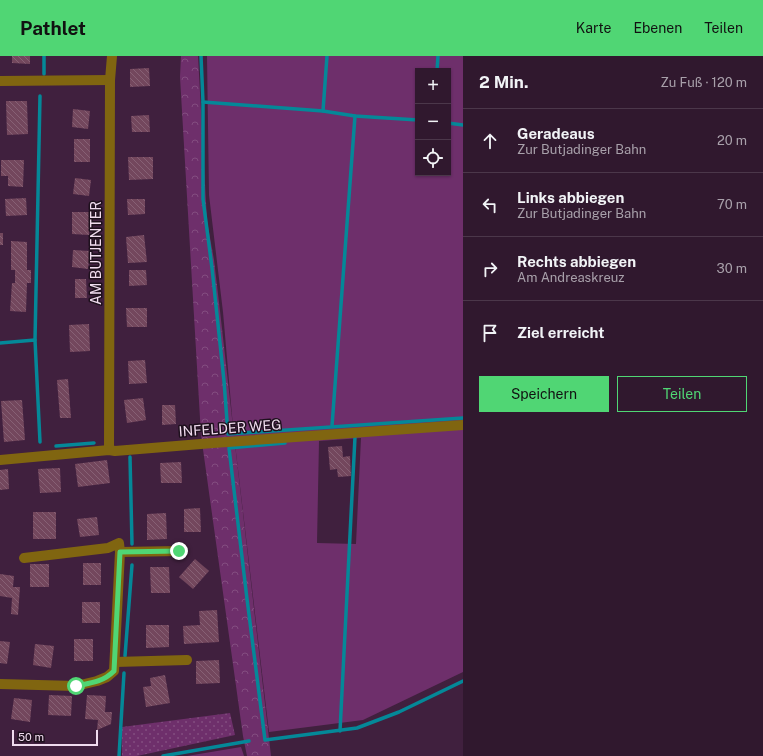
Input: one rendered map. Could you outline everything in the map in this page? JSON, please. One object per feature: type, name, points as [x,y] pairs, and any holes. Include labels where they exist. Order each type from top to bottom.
[{"type":"street","name":"AM BUTJENTER","points":[[109,450],[110,80],[112,56]]},
{"type":"street","points":[[0,81],[110,80]]},
{"type":"street","name":"INFELDER WEG","points":[[0,460],[109,450],[115,451],[463,425]]},
{"type":"street","points":[[0,684],[76,686],[97,682],[108,677],[114,671],[120,547]]},
{"type":"street","points":[[24,558],[120,547],[179,551]]},
{"type":"street","points":[[115,662],[187,660]]},
{"type":"green space","points":[[181,56],[198,56],[207,221],[214,260],[271,756],[247,756],[201,435],[180,77]]},
{"type":"green space","points":[[207,56],[463,56],[463,672],[363,720],[269,732],[233,427],[223,312],[209,195]],"holes":[[[361,438],[356,544],[317,543],[319,441]]]},
{"type":"green space","points":[[230,713],[235,735],[137,756],[122,756],[122,727]]},
{"type":"green space","points":[[241,747],[244,756],[187,756]]},
{"type":"building","points":[[12,56],[30,56],[30,64],[12,63]]},
{"type":"building","points":[[149,68],[150,86],[130,87],[130,69]]},
{"type":"building","points":[[6,101],[27,101],[28,134],[7,135]]},
{"type":"building","points":[[73,109],[90,111],[88,129],[72,127]]},
{"type":"building","points":[[149,115],[150,132],[132,132],[131,116]]},
{"type":"building","points":[[74,139],[90,139],[90,162],[74,162]]},
{"type":"building","points":[[128,157],[153,157],[153,179],[129,180]]},
{"type":"building","points":[[1,160],[24,160],[23,187],[8,186],[8,176],[1,176]]},
{"type":"building","points":[[75,178],[91,180],[89,196],[73,194]]},
{"type":"building","points":[[26,198],[27,215],[6,216],[5,199]]},
{"type":"building","points":[[127,199],[145,199],[145,214],[128,215]]},
{"type":"building","points":[[72,212],[89,212],[89,235],[72,234]]},
{"type":"building","points":[[0,233],[3,233],[3,245],[0,245]]},
{"type":"building","points":[[144,235],[147,262],[128,263],[126,237]]},
{"type":"building","points":[[11,241],[27,242],[27,270],[31,270],[31,283],[27,283],[26,312],[10,311],[12,283],[15,283],[15,270],[11,270]]},
{"type":"building","points":[[73,250],[90,251],[88,269],[72,267]]},
{"type":"building","points":[[129,270],[146,270],[147,285],[129,286]]},
{"type":"building","points":[[75,279],[86,279],[87,298],[75,298]]},
{"type":"building","points":[[126,308],[147,308],[147,327],[127,327]]},
{"type":"building","points":[[89,324],[90,351],[70,352],[69,325]]},
{"type":"building","points":[[145,360],[147,383],[129,384],[128,361]]},
{"type":"building","points":[[68,379],[71,418],[60,418],[57,380]]},
{"type":"building","points":[[143,398],[146,420],[127,423],[124,400]]},
{"type":"building","points":[[22,400],[25,440],[4,442],[1,401]]},
{"type":"building","points":[[162,405],[175,405],[176,424],[162,425]]},
{"type":"building","points":[[342,446],[343,457],[350,456],[351,476],[338,477],[337,469],[330,470],[328,447]]},
{"type":"building","points":[[107,460],[110,483],[78,487],[75,464]]},
{"type":"building","points":[[181,462],[182,483],[161,483],[160,463]]},
{"type":"building","points":[[60,468],[61,492],[40,493],[38,469]]},
{"type":"building","points":[[8,469],[9,489],[0,490],[0,470]]},
{"type":"building","points":[[200,508],[201,532],[184,532],[184,509]]},
{"type":"building","points":[[33,512],[56,512],[56,539],[33,539]]},
{"type":"building","points":[[166,513],[167,539],[147,540],[147,514]]},
{"type":"building","points":[[97,517],[99,535],[80,537],[77,519]]},
{"type":"building","points":[[195,559],[209,571],[193,589],[179,577]]},
{"type":"building","points":[[83,563],[101,563],[101,585],[83,585]]},
{"type":"building","points":[[30,564],[49,564],[49,587],[30,587]]},
{"type":"building","points":[[150,567],[169,567],[170,593],[151,593]]},
{"type":"building","points":[[0,574],[14,576],[13,587],[20,587],[18,615],[11,614],[12,598],[0,596]]},
{"type":"building","points":[[82,602],[100,602],[100,623],[82,623]]},
{"type":"building","points":[[217,610],[219,642],[184,644],[183,626],[200,625],[199,611]]},
{"type":"building","points":[[146,625],[169,625],[169,647],[146,648]]},
{"type":"building","points":[[74,639],[93,639],[93,661],[74,661]]},
{"type":"building","points":[[0,641],[10,642],[7,664],[0,663]]},
{"type":"building","points":[[35,644],[54,646],[51,668],[33,665]]},
{"type":"building","points":[[219,660],[220,683],[196,684],[196,661]]},
{"type":"building","points":[[165,675],[170,703],[146,707],[143,687],[151,686],[150,678]]},
{"type":"building","points":[[49,695],[72,696],[71,716],[48,715]]},
{"type":"building","points":[[87,695],[106,696],[105,712],[112,712],[111,724],[97,730],[98,720],[85,719]]},
{"type":"building","points":[[14,698],[32,700],[30,722],[11,719]]},
{"type":"waterway","points":[[44,56],[44,74]]},
{"type":"waterway","points":[[201,56],[203,102],[203,199],[212,268],[228,434],[463,418]]},
{"type":"waterway","points":[[323,111],[327,56]]},
{"type":"waterway","points":[[437,68],[438,56]]},
{"type":"waterway","points":[[35,340],[40,96]]},
{"type":"waterway","points":[[203,102],[323,111],[355,116],[415,120]]},
{"type":"waterway","points":[[332,426],[355,116]]},
{"type":"waterway","points":[[451,123],[463,125]]},
{"type":"waterway","points":[[0,343],[35,340],[40,442]]},
{"type":"waterway","points":[[340,731],[355,437]]},
{"type":"waterway","points":[[56,446],[94,443]]},
{"type":"waterway","points":[[285,443],[229,448],[265,740],[357,728],[399,712],[463,681]]},
{"type":"waterway","points":[[130,457],[132,544]]},
{"type":"waterway","points":[[125,656],[132,565]]},
{"type":"waterway","points":[[119,756],[124,673]]},
{"type":"waterway","points":[[163,756],[249,741]]},
{"type":"route","points":[[76,686],[97,682],[108,677],[114,671],[120,552],[179,551]]}]
